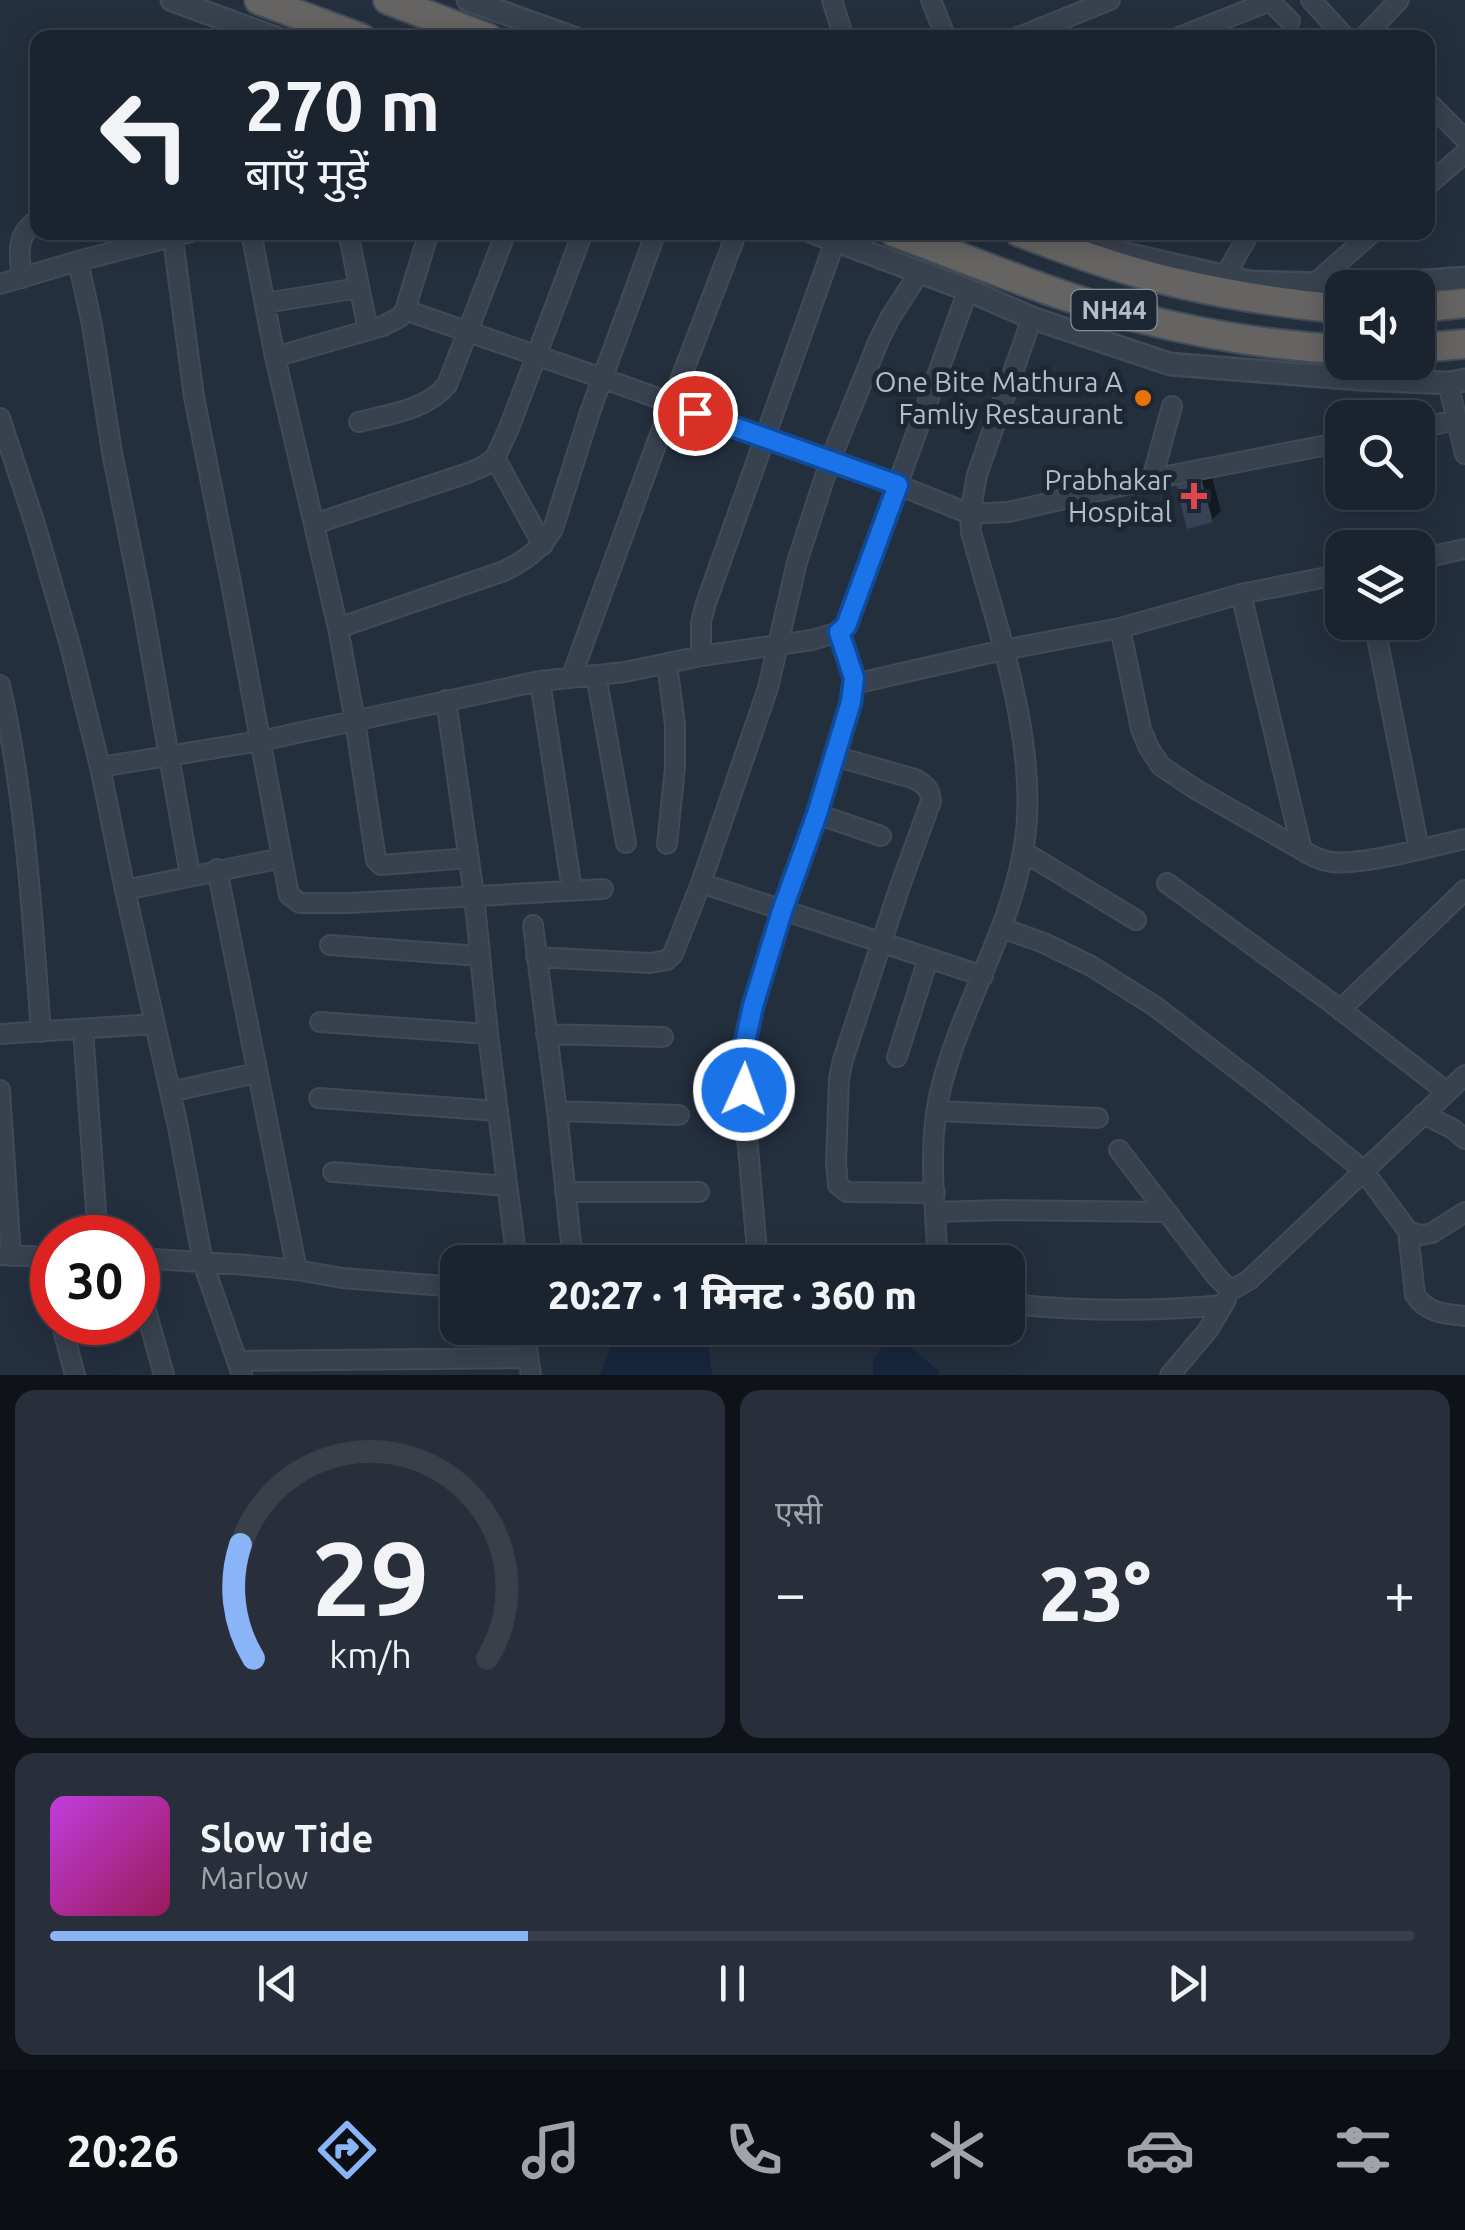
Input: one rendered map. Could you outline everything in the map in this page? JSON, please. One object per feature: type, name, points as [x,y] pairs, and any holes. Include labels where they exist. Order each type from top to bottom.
[{"type":"highway","points":[[259,0],[340,30]]},
{"type":"highway","points":[[388,0],[467,30]]},
{"type":"highway","name":"NH44","points":[[916,240],[1136,317],[1210,335],[1325,348]]},
{"type":"highway","name":"NH44","points":[[1041,240],[1178,284],[1272,302],[1325,307]]},
{"type":"highway","points":[[1435,306],[1465,303]]},
{"type":"highway","points":[[1435,347],[1465,344]]},
{"type":"street","points":[[172,0],[254,30]]},
{"type":"street","points":[[468,0],[552,30]]},
{"type":"street","points":[[832,0],[841,30]]},
{"type":"street","points":[[931,0],[943,30]]},
{"type":"street","points":[[1033,30],[1090,4],[1110,0]]},
{"type":"street","points":[[1197,30],[1269,0],[1290,21]]},
{"type":"street","points":[[1311,0],[1339,30]]},
{"type":"street","points":[[1370,30],[1399,0]]},
{"type":"street","points":[[1435,109],[1465,139]]},
{"type":"street","points":[[1435,179],[1465,152]]},
{"type":"street","points":[[22,278],[20,244],[30,225]]},
{"type":"street","points":[[0,284],[154,240]]},
{"type":"street","points":[[173,240],[194,396],[288,895],[300,902],[365,902],[602,889]]},
{"type":"street","points":[[253,240],[338,628],[376,860],[381,865],[469,858]]},
{"type":"street","points":[[350,240],[368,330]]},
{"type":"street","points":[[276,357],[393,322],[405,310],[427,240]]},
{"type":"street","points":[[359,422],[422,405],[439,395],[469,332],[503,240]]},
{"type":"street","points":[[314,524],[468,474],[494,458],[580,240]]},
{"type":"street","points":[[338,628],[504,571],[527,560],[544,545],[653,240]]},
{"type":"street","points":[[570,678],[734,240]]},
{"type":"street","points":[[1087,240],[1126,254],[1250,282],[1369,285],[1465,278]]},
{"type":"street","points":[[1225,276],[1245,240]]},
{"type":"street","points":[[1314,284],[1364,240]]},
{"type":"street","points":[[702,656],[701,622],[706,604],[835,241],[1032,318],[1170,364],[1358,379],[1456,381],[1457,420],[1465,454]]},
{"type":"street","points":[[78,261],[190,875]]},
{"type":"street","points":[[536,958],[650,963],[667,960],[673,954],[702,884],[755,728],[796,562],[830,461],[879,340],[920,273]]},
{"type":"street","points":[[266,303],[359,288]]},
{"type":"street","points":[[100,766],[260,741],[540,681],[624,672],[839,632],[846,626],[968,290]]},
{"type":"street","points":[[405,310],[970,514],[1008,512],[1325,445]]},
{"type":"street","points":[[937,1245],[936,1111],[948,1065],[1002,928],[1024,852],[1029,793],[1026,763],[970,514],[978,476],[1032,318]]},
{"type":"street","points":[[1152,479],[1172,406]]},
{"type":"street","points":[[0,418],[6,458],[67,634],[100,766],[204,1263],[239,1368],[529,1367]]},
{"type":"street","points":[[1435,425],[1457,420]]},
{"type":"street","points":[[494,458],[544,545]]},
{"type":"street","points":[[1435,555],[1465,549]]},
{"type":"street","points":[[854,684],[1120,628],[1241,594],[1325,577]]},
{"type":"street","points":[[1241,594],[1302,850]]},
{"type":"street","points":[[1120,628],[1148,748],[1161,766],[1195,789],[1318,859],[1361,860],[1465,839]]},
{"type":"street","points":[[757,1245],[743,1068],[746,1036],[782,911],[851,702],[851,666],[839,632]]},
{"type":"street","points":[[1378,640],[1419,848]]},
{"type":"street","points":[[667,664],[675,737],[667,844]]},
{"type":"street","points":[[596,674],[626,844]]},
{"type":"street","points":[[540,681],[572,890]]},
{"type":"street","points":[[0,685],[30,903],[40,1032]]},
{"type":"street","points":[[446,700],[474,895],[515,1245]]},
{"type":"street","points":[[834,756],[915,779],[930,792],[928,811],[842,1060],[838,1185],[847,1192],[988,1210],[1165,1212]]},
{"type":"street","points":[[817,814],[881,836]]},
{"type":"street","points":[[1024,852],[1136,920]]},
{"type":"street","points":[[125,890],[282,858]]},
{"type":"street","points":[[217,870],[297,1270]]},
{"type":"street","points":[[1167,882],[1447,1092]]},
{"type":"street","points":[[702,884],[983,976]]},
{"type":"street","points":[[1340,1010],[1465,890]]},
{"type":"street","points":[[533,925],[572,1245]]},
{"type":"street","points":[[1002,928],[1068,955],[1125,986],[1226,1060],[1363,1170],[1408,1231],[1414,1294],[1428,1309],[1465,1316]]},
{"type":"street","points":[[330,945],[480,956]]},
{"type":"street","points":[[897,1058],[928,959]]},
{"type":"street","points":[[320,1022],[488,1034]]},
{"type":"street","points":[[0,1034],[156,1024]]},
{"type":"street","points":[[83,1030],[96,1215]]},
{"type":"street","points":[[546,1034],[664,1037]]},
{"type":"street","points":[[170,1092],[256,1072]]},
{"type":"street","points":[[1170,1375],[1208,1330],[1228,1297],[1465,1075]]},
{"type":"street","points":[[0,1090],[5,1256],[30,1257]]},
{"type":"street","points":[[319,1098],[498,1111]]},
{"type":"street","points":[[557,1111],[679,1115]]},
{"type":"street","points":[[936,1111],[1098,1118]]},
{"type":"street","points":[[1424,1114],[1465,1139]]},
{"type":"street","points":[[1119,1150],[1224,1285],[1228,1297]]},
{"type":"street","points":[[334,1172],[507,1186]]},
{"type":"street","points":[[565,1192],[699,1192]]},
{"type":"street","points":[[1408,1231],[1432,1234],[1465,1212]]},
{"type":"street","points":[[160,1260],[440,1286]]},
{"type":"street","points":[[1025,1305],[1116,1310],[1228,1297]]},
{"type":"street","points":[[67,1345],[75,1375]]},
{"type":"street","points":[[156,1345],[164,1375]]},
{"type":"water","points":[[611,1345],[708,1345],[712,1375],[600,1375]]},
{"type":"water","points":[[884,1345],[908,1345],[939,1375],[873,1375],[873,1359]]},
{"type":"building","points":[[1201,478],[1213,522],[1187,529],[1176,484]]},
{"type":"place","name":"One Bite Mathura A Famliy Restaurant","points":[[1143,398]]},
{"type":"place","name":"Prabhakar Hospital","points":[[1194,496]]},
{"type":"route","points":[[695,413],[898,485],[846,626],[839,632],[854,678],[851,702],[753,1006],[744,1047],[744,1090]]}]
